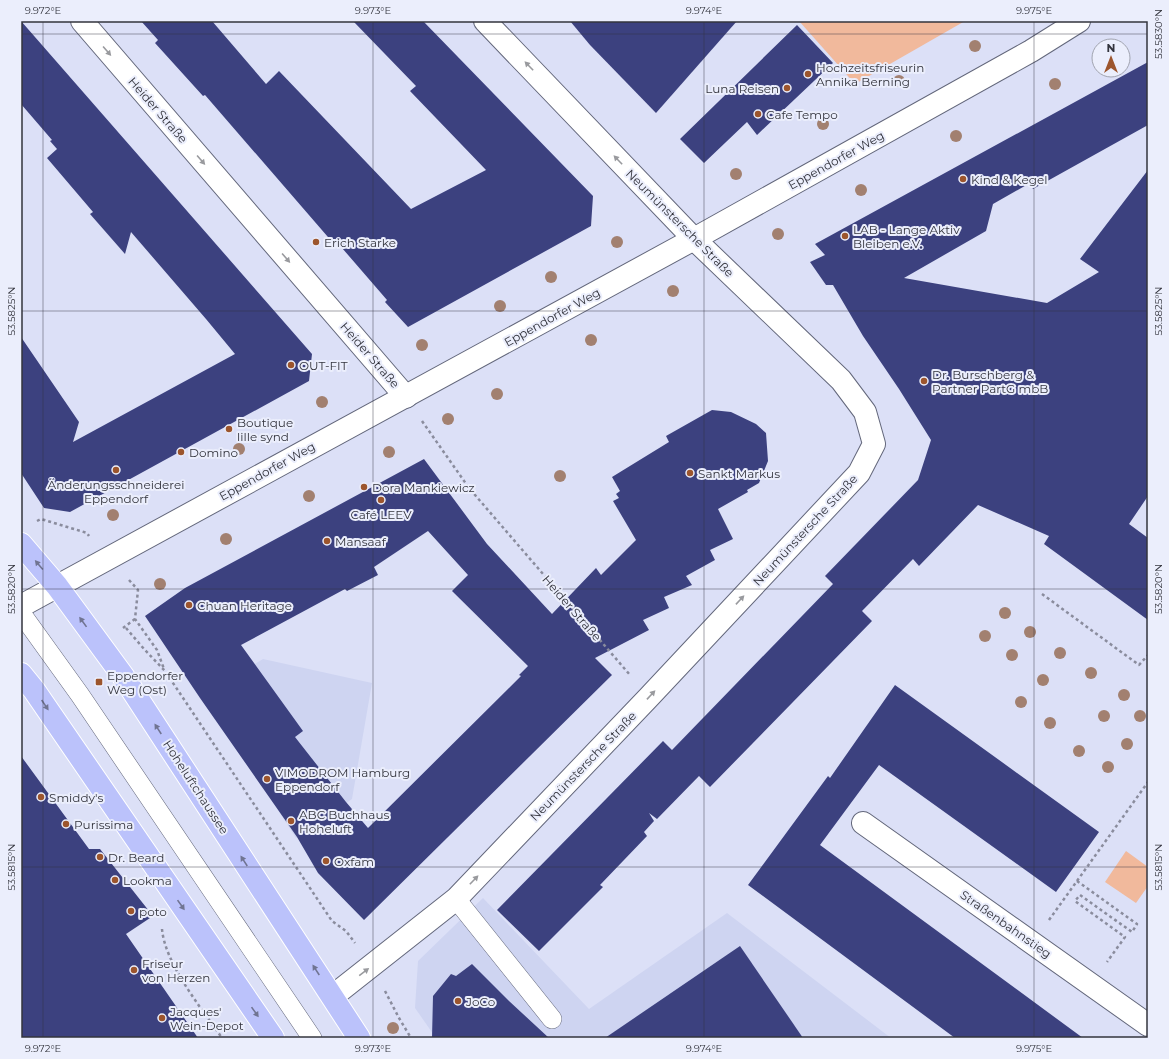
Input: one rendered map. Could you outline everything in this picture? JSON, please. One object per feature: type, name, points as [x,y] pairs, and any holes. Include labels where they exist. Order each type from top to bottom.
[{"type":"main road","name":"Hoheluftchaussee","points":[[21,544],[57,586],[122,676],[360,1038]]},
{"type":"main road","points":[[21,674],[34,690],[273,1038]]},
{"type":"street","name":"Heider Straße","points":[[82,21],[406,397]]},
{"type":"street","name":"Neumünstersche Straße","points":[[333,996],[456,899],[649,697],[859,473],[874,444],[864,412],[841,380],[694,239],[485,21]]},
{"type":"street","name":"Eppendorfer Weg","points":[[21,606],[694,239],[1031,51],[1079,21]]},
{"type":"street","name":"Straßenbahnstieg","points":[[863,823],[1148,1025]]},
{"type":"lane","points":[[21,613],[80,695],[312,1038]]},
{"type":"lane","points":[[456,899],[552,1019]]},
{"type":"path","name":"Heider Straße","points":[[406,397],[469,488],[649,697]]},
{"type":"path","points":[[1042,594],[1138,665],[1148,655]]},
{"type":"path","points":[[165,671],[332,921],[346,931],[358,947]]},
{"type":"path","points":[[1062,902],[1148,782]]},
{"type":"path","points":[[1077,881],[1137,924],[1132,932],[1080,894],[1075,901],[1125,937],[1091,984]]},
{"type":"path","points":[[384,988],[398,1018],[411,1038]]},
{"type":"shaded area","points":[[799,21],[965,21],[855,84]]},
{"type":"shaded area","points":[[263,659],[372,683],[352,799],[296,838],[204,695]]},
{"type":"shaded area","points":[[1126,851],[1148,867],[1148,886],[1136,903],[1105,882]]},
{"type":"shaded area","points":[[483,898],[589,1009],[727,913],[891,1038],[436,1038],[415,1008],[418,961]]},
{"type":"building","points":[[21,21],[312,354],[309,381],[70,512],[44,508],[21,473],[21,337],[79,422],[73,442],[235,354],[131,232],[125,254],[90,214],[93,212],[47,158],[57,149],[50,141],[52,140],[21,104]]},
{"type":"building","points":[[141,21],[212,21],[266,84],[279,71],[411,209],[486,170],[410,91],[416,86],[353,21],[423,21],[593,196],[591,226],[408,327],[385,302],[387,300],[336,241],[334,244],[205,95],[203,96],[155,43],[158,40]]},
{"type":"building","points":[[570,21],[737,21],[656,113],[590,45]]},
{"type":"building","points":[[797,25],[833,63],[757,135],[747,122],[704,163],[680,139]]},
{"type":"building","points":[[1148,62],[1148,125],[1033,189],[1030,183],[993,204],[986,231],[904,278],[1047,303],[1099,272],[1080,259],[1148,170],[1148,496],[1129,524],[1148,538],[1148,620],[1044,544],[1049,536],[978,505],[919,566],[913,559],[862,611],[872,621],[710,787],[699,776],[657,819],[649,813],[654,821],[644,832],[647,836],[600,885],[603,887],[539,951],[497,910],[663,741],[672,750],[833,584],[825,576],[918,480],[931,440],[863,336],[833,285],[826,285],[810,262],[825,255],[815,244],[1119,78],[1131,78],[1131,71]]},
{"type":"building","points":[[712,410],[731,412],[756,424],[766,433],[768,461],[759,483],[747,490],[748,492],[718,509],[733,539],[710,550],[715,560],[686,576],[692,585],[664,597],[669,608],[643,620],[649,630],[595,658],[612,675],[364,920],[318,873],[297,837],[145,616],[185,588],[424,459],[487,544],[552,614],[596,568],[601,575],[636,540],[613,501],[619,498],[616,494],[620,491],[612,477],[669,442],[666,436]],"holes":[[[428,531],[468,575],[452,591],[528,666],[519,675],[521,676],[368,828],[295,737],[303,731],[241,645],[345,589],[347,591],[378,575],[374,567]]]},
{"type":"building","points":[[895,685],[1099,832],[1056,892],[879,765],[820,845],[1083,1038],[955,1038],[748,885],[828,776],[830,778]]},
{"type":"building","points":[[21,756],[89,849],[100,849],[153,916],[126,934],[198,1038],[21,1038]]},
{"type":"building","points":[[740,946],[803,1038],[605,1038]]},
{"type":"building","points":[[472,964],[549,1038],[432,1038],[433,996],[451,974],[456,976]]},
{"type":"place","name":"Hochzeitsfriseurin Annika Berning","points":[[808,74]]},
{"type":"place","name":"Luna Reisen","points":[[787,88]]},
{"type":"place","name":"Cafe Tempo","points":[[758,114]]},
{"type":"place","name":"Kind & Kegel","points":[[963,179]]},
{"type":"place","name":"LAB - Lange Aktiv Bleiben e.V.","points":[[845,236]]},
{"type":"place","name":"Erich Starke","points":[[316,242]]},
{"type":"place","name":"OUT-FIT","points":[[291,365]]},
{"type":"place","name":"Dr. Burschberg & Partner PartG mbB","points":[[924,381]]},
{"type":"place","name":"Boutique lille synd","points":[[229,429]]},
{"type":"place","name":"Domino","points":[[181,452]]},
{"type":"place","name":"Änderungsschneiderei Eppendorf","points":[[116,470]]},
{"type":"place","name":"Sankt Markus","points":[[690,473]]},
{"type":"place","name":"Dora Mankiewicz","points":[[364,487]]},
{"type":"place","name":"Café LEEV","points":[[381,500]]},
{"type":"place","name":"Mansaaf","points":[[327,541]]},
{"type":"place","name":"Chuan Heritage","points":[[189,605]]},
{"type":"place","name":"Eppendorfer Weg (Ost)","points":[[99,682]]},
{"type":"place","name":"VIMODROM Hamburg Eppendorf","points":[[267,779]]},
{"type":"place","name":"Smiddy's","points":[[41,797]]},
{"type":"place","name":"ABC Buchhaus Hoheluft","points":[[291,821]]},
{"type":"place","name":"Purissima","points":[[66,824]]},
{"type":"place","name":"Dr. Beard","points":[[100,857]]},
{"type":"place","name":"Oxfam","points":[[326,861]]},
{"type":"place","name":"Lookma","points":[[115,880]]},
{"type":"place","name":"poto","points":[[131,911]]},
{"type":"place","name":"Friseur von Herzen","points":[[134,970]]},
{"type":"place","name":"JoCo","points":[[458,1001]]},
{"type":"place","name":"Jacques' Wein-Depot","points":[[162,1018]]}]
